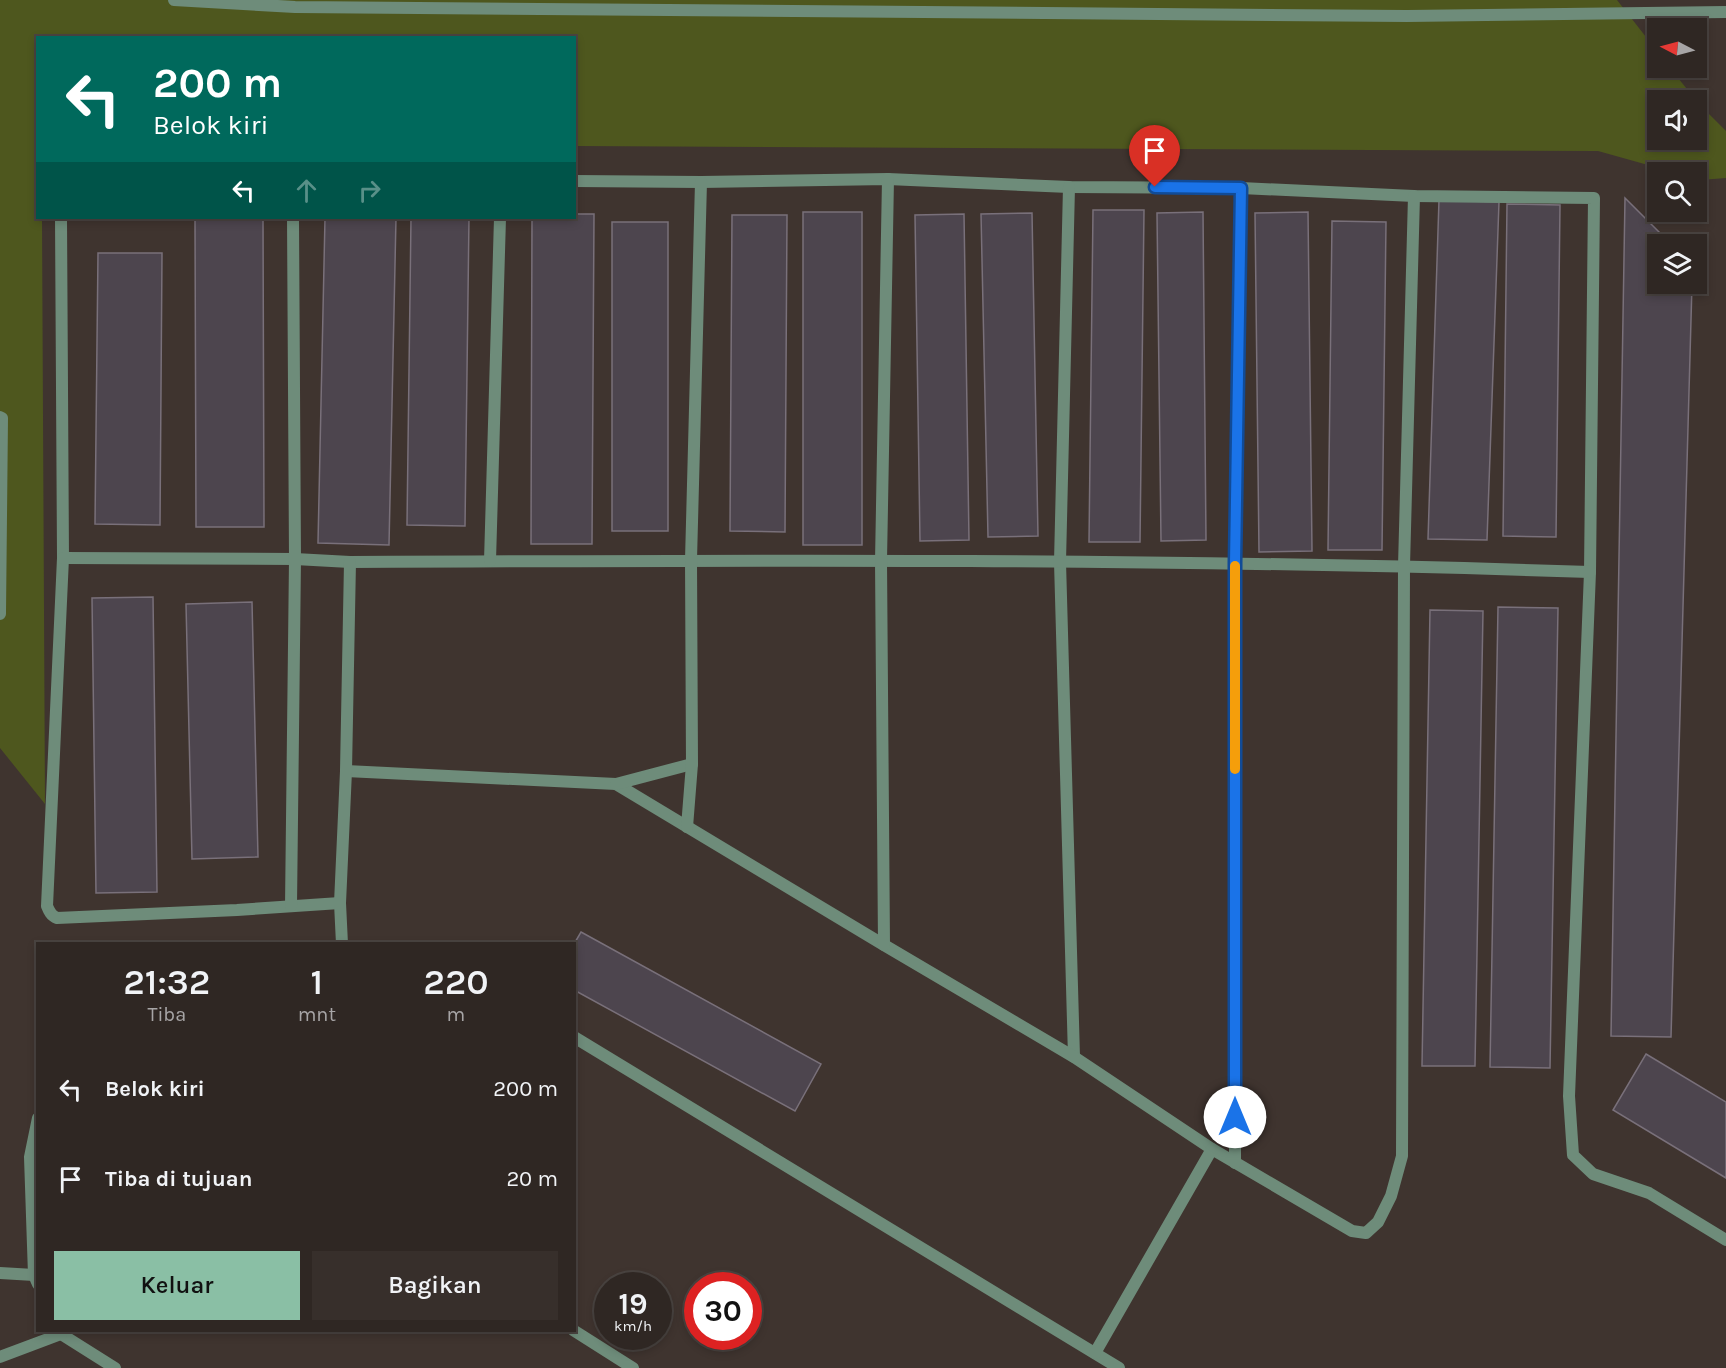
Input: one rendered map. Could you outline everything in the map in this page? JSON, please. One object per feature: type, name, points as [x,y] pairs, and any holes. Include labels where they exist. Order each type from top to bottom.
[{"type":"street","points":[[174,0],[1395,16],[1726,12]]},
{"type":"street","points":[[884,945],[881,561],[888,179]]},
{"type":"street","points":[[576,181],[888,179],[1069,187],[1241,188],[1414,196],[1594,198],[1590,572],[1569,1096],[1572,1155],[1593,1174],[1649,1193],[1726,1240]]},
{"type":"street","points":[[687,827],[692,764],[691,560],[701,182]]},
{"type":"street","points":[[1069,187],[1060,562],[1074,1058]]},
{"type":"street","points":[[1235,1163],[1235,563],[1241,188]]},
{"type":"street","points":[[616,784],[1074,1058],[1235,1163],[1352,1231],[1366,1233],[1378,1222],[1391,1196],[1402,1156],[1404,566],[1414,196]]},
{"type":"street","points":[[61,219],[63,558],[47,906],[51,914],[57,918],[340,903]]},
{"type":"street","points":[[291,906],[295,560],[293,219]]},
{"type":"street","points":[[490,561],[500,219]]},
{"type":"street","points":[[0,417],[2,418],[0,614]]},
{"type":"street","points":[[63,558],[350,562],[691,560],[1235,563],[1590,572]]},
{"type":"street","points":[[342,942],[340,903],[346,771],[350,562]]},
{"type":"street","points":[[346,771],[616,784],[692,764]]},
{"type":"street","points":[[576,1038],[1119,1368]]},
{"type":"street","points":[[0,1273],[36,1279],[30,1156],[36,1128]]},
{"type":"street","points":[[1095,1353],[1212,1149]]},
{"type":"street","points":[[0,1357],[60,1332],[115,1368]]},
{"type":"street","points":[[576,1332],[633,1368]]},
{"type":"green space","points":[[0,0],[1617,0],[1647,38],[1647,78],[1678,78],[1688,90],[1647,90],[1647,150],[1707,150],[1707,112],[1726,131],[1726,178],[1707,179],[1707,162],[1647,162],[1647,165],[1598,151],[576,146],[576,36],[36,36],[36,219],[42,219],[45,804],[0,748]]},
{"type":"building","points":[[1625,198],[1661,234],[1647,234],[1647,294],[1692,294],[1671,1037],[1611,1036]]},
{"type":"building","points":[[1439,200],[1499,202],[1487,540],[1428,539]]},
{"type":"building","points":[[1507,204],[1560,205],[1556,537],[1503,536]]},
{"type":"building","points":[[1093,210],[1144,210],[1140,542],[1089,542]]},
{"type":"building","points":[[803,212],[862,212],[862,545],[803,545]]},
{"type":"building","points":[[1203,212],[1206,540],[1161,541],[1157,213]]},
{"type":"building","points":[[1308,212],[1312,551],[1259,552],[1255,213]]},
{"type":"building","points":[[1032,213],[1038,536],[988,537],[981,214]]},
{"type":"building","points":[[576,214],[594,214],[592,544],[531,544],[532,219],[576,219]]},
{"type":"building","points":[[964,214],[969,540],[920,541],[915,215]]},
{"type":"building","points":[[732,215],[787,215],[785,532],[730,531]]},
{"type":"building","points":[[195,219],[263,219],[264,527],[196,527]]},
{"type":"building","points":[[325,219],[396,219],[389,545],[318,543]]},
{"type":"building","points":[[411,219],[469,219],[465,526],[407,525]]},
{"type":"building","points":[[1332,221],[1386,222],[1382,550],[1328,550]]},
{"type":"building","points":[[612,222],[668,222],[668,531],[612,531]]},
{"type":"building","points":[[98,253],[162,253],[160,525],[95,524]]},
{"type":"building","points":[[153,597],[157,892],[96,893],[92,598]]},
{"type":"building","points":[[252,602],[258,857],[192,859],[186,604]]},
{"type":"building","points":[[1498,607],[1558,608],[1550,1068],[1490,1067]]},
{"type":"building","points":[[1430,610],[1483,611],[1475,1066],[1422,1066]]},
{"type":"building","points":[[581,932],[821,1064],[795,1111],[576,991],[575,942]]},
{"type":"building","points":[[1646,1054],[1726,1102],[1726,1178],[1613,1110]]},
{"type":"slow traffic","points":[[1235,566],[1235,769]]},
{"type":"route","points":[[1155,187],[1241,188],[1235,563],[1235,1117]]}]
